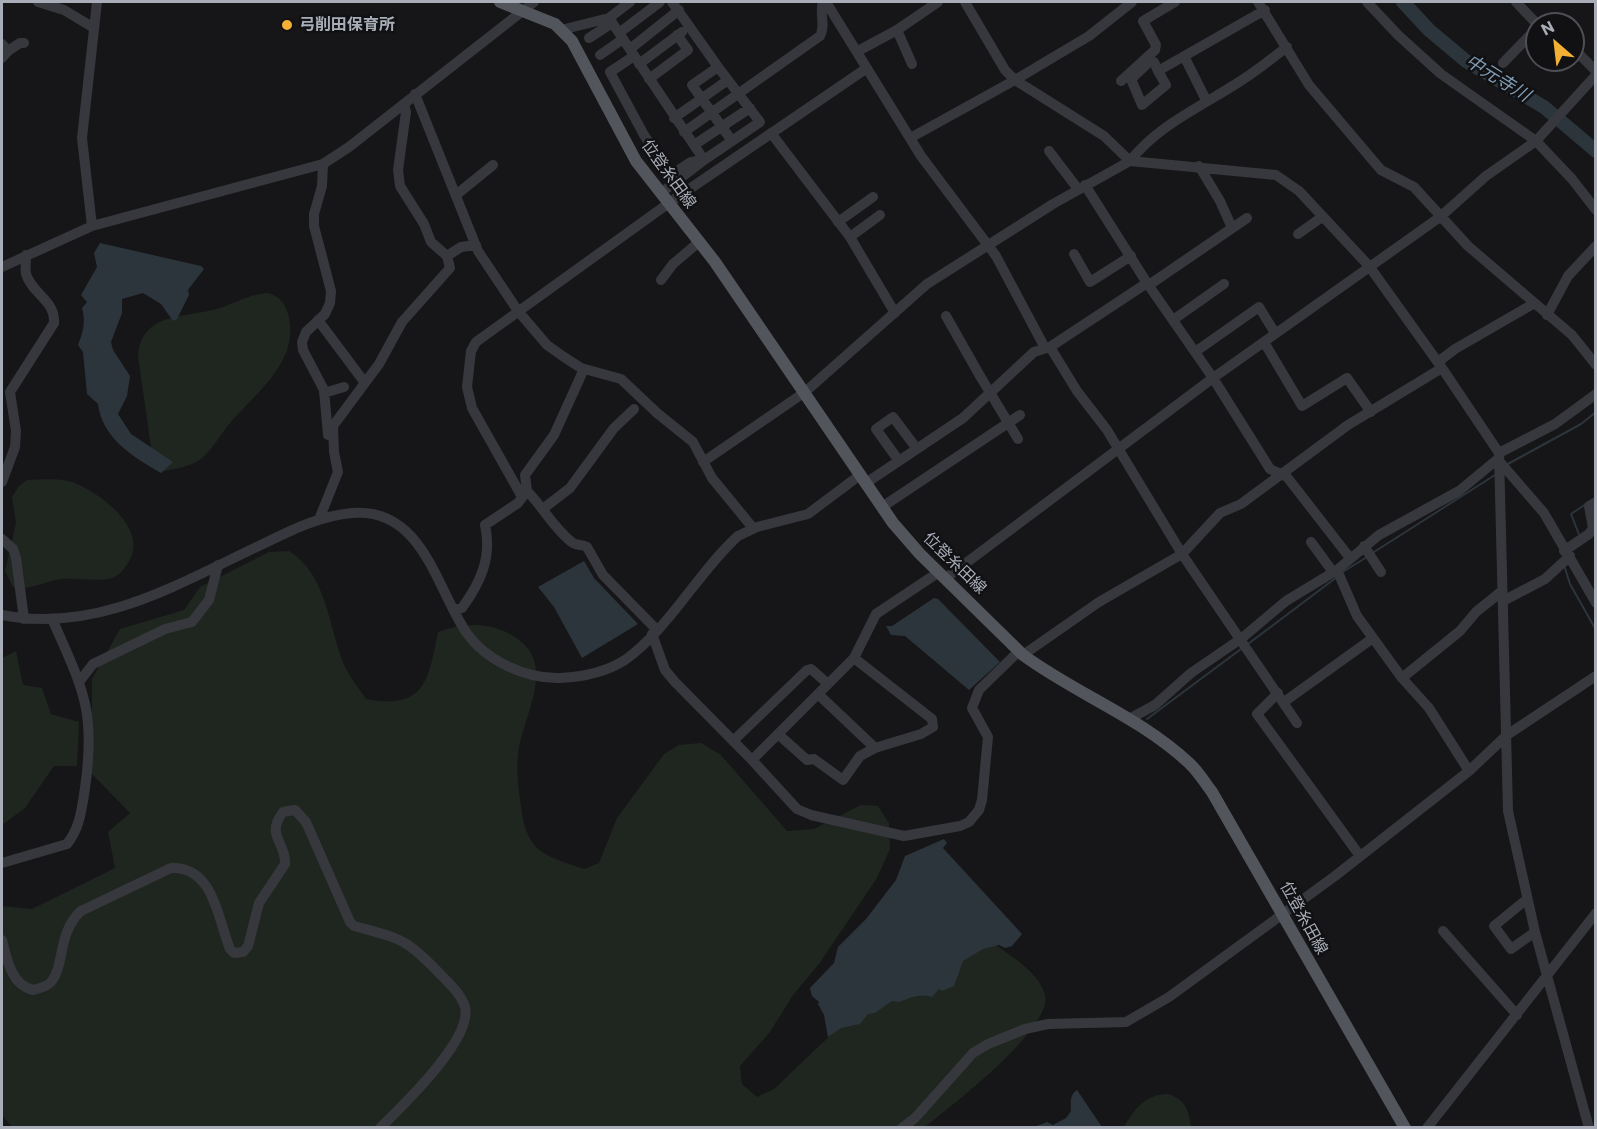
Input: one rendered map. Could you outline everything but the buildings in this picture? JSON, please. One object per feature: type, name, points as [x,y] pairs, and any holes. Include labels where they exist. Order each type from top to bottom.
[{"type":"main road","name":"位登糸田線","points":[[500,2],[555,24],[572,41],[636,161],[699,242],[805,392],[882,507],[920,554],[1021,653],[1042,669],[1131,718],[1191,764],[1212,792],[1405,1128]]},
{"type":"street","points":[[38,2],[64,10],[94,28]]},
{"type":"street","points":[[92,226],[82,138],[97,2]]},
{"type":"street","points":[[2,267],[92,226],[323,164],[349,147],[522,9],[534,2]]},
{"type":"street","points":[[589,38],[630,2]]},
{"type":"street","points":[[639,2],[646,12]]},
{"type":"street","points":[[600,55],[660,2]]},
{"type":"street","points":[[684,132],[820,36],[823,30],[821,8],[824,2],[858,51],[912,137],[921,156],[989,245],[1008,283],[1030,316],[1031,324],[1119,449],[1182,554],[1242,638],[1297,723]]},
{"type":"street","points":[[858,51],[897,30],[938,2]]},
{"type":"street","points":[[965,2],[1005,70],[1015,80],[1104,135],[1130,161],[1276,175],[1299,191],[1369,266],[1440,365],[1499,457],[1544,513],[1596,603]]},
{"type":"street","points":[[912,137],[1089,36],[1132,2]]},
{"type":"street","points":[[1121,81],[1155,50],[1156,45],[1143,21],[1175,2]]},
{"type":"street","points":[[1367,2],[1398,35],[1441,74],[1538,138],[1596,210]]},
{"type":"street","points":[[634,56],[676,6],[717,67],[760,122],[661,193]]},
{"type":"street","points":[[1158,71],[1262,6],[1309,85],[1381,170],[1414,187],[1440,217],[1533,304],[1580,343],[1596,365]]},
{"type":"street","points":[[561,30],[610,20]]},
{"type":"street","points":[[610,20],[704,160]]},
{"type":"street","points":[[690,26],[634,56],[610,72],[644,135],[671,175],[691,162],[704,160]]},
{"type":"street","points":[[897,30],[912,64]]},
{"type":"street","points":[[649,79],[688,50],[677,35]]},
{"type":"street","points":[[1503,63],[1525,39]]},
{"type":"street","points":[[4,51],[24,43]]},
{"type":"street","points":[[703,462],[805,392],[927,284],[1082,187],[1130,161],[1160,133],[1206,100],[1242,80],[1287,47]]},
{"type":"street","points":[[1184,56],[1206,100]]},
{"type":"street","points":[[752,760],[854,658],[876,614],[943,575],[1119,449],[1275,333],[1440,217],[1486,176],[1538,138],[1596,73],[1585,61]]},
{"type":"street","points":[[717,67],[692,85],[732,141]]},
{"type":"street","points":[[867,68],[669,203],[476,342],[471,351],[467,387],[472,408],[524,493],[544,508],[566,537],[576,545],[587,547],[603,575],[654,632],[665,670],[797,809],[811,815],[904,836],[960,826],[969,822],[979,810],[982,800],[988,737],[972,708],[979,690],[1021,653],[1099,602],[1182,554],[1220,513],[1241,504],[1348,425],[1440,365],[1455,349],[1533,304]]},
{"type":"street","points":[[674,118],[728,80]]},
{"type":"street","points":[[415,94],[476,245],[518,311],[548,345],[584,369],[621,379],[657,414],[693,442],[703,462],[753,528]]},
{"type":"street","points":[[320,517],[338,472],[334,452],[333,426],[365,383],[402,322],[450,268],[447,256],[431,242],[424,224],[400,186],[398,170],[406,112],[404,104]]},
{"type":"street","points":[[694,145],[750,108]]},
{"type":"street","points":[[771,133],[850,237],[895,313]]},
{"type":"street","points":[[1049,151],[1082,187],[1131,256],[1214,378],[1270,469],[1287,477],[1350,558]]},
{"type":"street","points":[[323,164],[322,186],[314,214],[314,226],[331,291],[330,303],[306,332],[303,350],[324,393],[328,441],[334,452]]},
{"type":"street","points":[[456,195],[493,165]]},
{"type":"street","points":[[1199,166],[1220,201],[1232,228]]},
{"type":"street","points":[[838,222],[873,197]]},
{"type":"street","points":[[850,237],[880,215]]},
{"type":"street","points":[[1298,234],[1322,217]]},
{"type":"street","points":[[2,615],[53,621],[116,609],[158,595],[320,517],[368,513],[395,524],[419,544],[467,634],[502,664],[544,677],[572,678],[604,670],[625,660],[654,632],[733,541],[753,528],[808,514],[863,479],[899,461],[963,418],[1034,352],[1048,348],[1246,218]]},
{"type":"street","points":[[661,280],[673,264],[699,242]]},
{"type":"street","points":[[447,256],[461,247],[476,245]]},
{"type":"street","points":[[1547,315],[1568,276],[1596,246]]},
{"type":"street","points":[[1074,254],[1090,282],[1131,256]]},
{"type":"street","points":[[2,482],[15,447],[16,431],[10,392],[54,323],[52,307],[30,282],[26,272],[26,255]]},
{"type":"street","points":[[1173,320],[1224,284]]},
{"type":"street","points":[[1195,352],[1259,307],[1275,333]]},
{"type":"street","points":[[946,316],[1018,439]]},
{"type":"street","points":[[318,320],[365,383]]},
{"type":"street","points":[[1264,342],[1302,406],[1347,378],[1371,412]]},
{"type":"street","points":[[454,610],[462,609],[480,580],[488,555],[484,525],[518,503],[524,493],[525,475],[554,435],[584,369]]},
{"type":"street","points":[[324,393],[344,387]]},
{"type":"street","points":[[1131,718],[1155,705],[1191,673],[1242,638],[1286,602],[1335,571],[1364,546],[1409,516],[1459,491],[1499,457],[1555,424],[1596,394]]},
{"type":"street","points":[[544,508],[570,488],[614,428],[634,410]]},
{"type":"street","points":[[882,507],[1020,415]]},
{"type":"street","points":[[899,461],[876,429],[893,417],[917,449]]},
{"type":"street","points":[[1499,457],[1508,811],[1535,932],[1549,976],[1589,1128]]},
{"type":"street","points":[[1402,678],[1460,631],[1476,612],[1502,596],[1545,579],[1593,528],[1588,512],[1589,506],[1596,502]]},
{"type":"street","points":[[2,539],[13,549],[16,558],[24,619]]},
{"type":"street","points":[[1311,542],[1335,571],[1357,616],[1402,678],[1429,708],[1469,771]]},
{"type":"street","points":[[1364,546],[1381,572]]},
{"type":"street","points":[[80,682],[93,664],[165,629],[192,622],[209,600],[218,565]]},
{"type":"street","points":[[2,863],[62,847],[73,837],[77,827],[91,748],[87,706],[80,682],[53,621]]},
{"type":"street","points":[[1360,856],[1257,714],[1373,638]]},
{"type":"street","points":[[778,734],[807,760],[814,759],[843,780],[860,756],[875,748],[921,734],[934,724],[932,719],[854,658]]},
{"type":"street","points":[[733,741],[807,670],[811,669],[828,684]]},
{"type":"street","points":[[902,1128],[915,1118],[973,1053],[988,1044],[1025,1029],[1048,1024],[1126,1022],[1189,985],[1469,771],[1507,735],[1596,676]]},
{"type":"street","points":[[818,694],[875,748]]},
{"type":"street","points":[[2,940],[9,965],[19,984],[33,990],[48,985],[55,975],[63,940],[74,916],[81,910],[171,868],[181,868],[191,870],[200,878],[211,895],[230,949],[234,953],[243,952],[248,946],[259,903],[285,864],[285,857],[275,834],[275,825],[283,812],[295,810],[306,822],[350,922],[354,926],[406,942],[454,988],[465,1007],[466,1016],[459,1037],[397,1112],[380,1128]]},
{"type":"street","points":[[1527,899],[1494,926],[1511,949],[1535,932]]},
{"type":"street","points":[[1427,1128],[1549,976],[1596,913]]},
{"type":"street","points":[[1443,931],[1517,1016]]},
{"type":"shaded area","points":[[100,243],[201,266],[204,269],[188,290],[189,295],[177,319],[173,321],[161,304],[143,293],[122,299],[122,313],[111,342],[113,350],[130,376],[127,396],[118,414],[131,434],[173,462],[161,473],[130,453],[112,437],[101,416],[98,404],[87,394],[83,352],[78,345],[84,318],[82,308],[87,302],[81,295],[97,267],[94,253]]},
{"type":"shaded area","points":[[268,293],[281,300],[288,314],[290,331],[283,360],[264,387],[231,422],[203,457],[190,465],[163,471],[153,461],[138,356],[141,341],[148,330],[170,318],[210,311],[251,296]]},
{"type":"shaded area","points":[[27,480],[65,480],[88,489],[110,505],[128,527],[133,539],[133,551],[121,572],[108,579],[62,579],[32,587],[13,587],[5,571],[16,523],[12,497],[19,486]]},
{"type":"shaded area","points":[[289,551],[302,561],[312,574],[325,603],[345,667],[366,699],[386,701],[401,700],[412,696],[426,678],[438,632],[454,627],[479,625],[504,631],[521,641],[531,654],[536,668],[533,698],[519,747],[517,763],[523,816],[531,841],[543,853],[554,858],[584,869],[599,863],[617,818],[664,754],[679,745],[701,743],[721,755],[787,831],[814,829],[861,805],[878,806],[889,823],[890,849],[877,878],[819,964],[793,995],[770,1032],[740,1066],[742,1084],[757,1097],[774,1089],[862,1005],[993,943],[1023,965],[1036,979],[1045,994],[1043,1009],[1034,1026],[977,1085],[925,1127],[12,1127],[2,1115],[2,906],[32,909],[115,868],[108,832],[130,813],[92,774],[92,679],[120,629],[184,610],[200,587],[269,552]]},
{"type":"shaded area","points":[[584,561],[594,578],[638,624],[582,658],[554,607],[538,587]]},
{"type":"shaded area","points":[[934,598],[938,599],[1000,662],[969,690],[905,636],[891,635],[886,626],[892,626]]},
{"type":"shaded area","points":[[16,651],[23,685],[42,688],[51,714],[79,722],[77,766],[54,766],[25,808],[2,825],[2,658]]},
{"type":"shaded area","points":[[944,839],[947,843],[943,848],[1022,934],[1012,946],[1005,948],[999,945],[983,949],[963,961],[954,986],[942,991],[939,989],[932,997],[919,996],[899,1002],[892,1001],[875,1013],[868,1014],[860,1024],[841,1028],[828,1037],[824,1015],[819,1002],[812,996],[810,988],[834,963],[838,947],[866,919],[896,880],[905,856]]},
{"type":"shaded area","points":[[1077,1090],[1102,1127],[1034,1127],[1047,1122],[1053,1125],[1066,1118],[1071,1111],[1072,1097]]},
{"type":"shaded area","points":[[1168,1094],[1174,1096],[1185,1106],[1191,1127],[1124,1127],[1141,1104],[1153,1097]]},
{"type":"waterway","name":"中元寺川","points":[[1403,2],[1429,30],[1466,61],[1544,107],[1596,151]]},
{"type":"waterway","points":[[1506,465],[1581,424],[1596,412]]},
{"type":"waterway","points":[[1374,552],[1495,475]]},
{"type":"waterway","points":[[1580,537],[1571,514],[1586,504]]},
{"type":"waterway","points":[[1341,573],[1367,557]]},
{"type":"waterway","points":[[1564,565],[1570,584],[1596,630]]},
{"type":"waterway","points":[[1248,644],[1337,577]]},
{"type":"waterway","points":[[1147,719],[1241,649]]},
{"type":"place","name":"弓削田保育所","points":[[287,25]]}]
